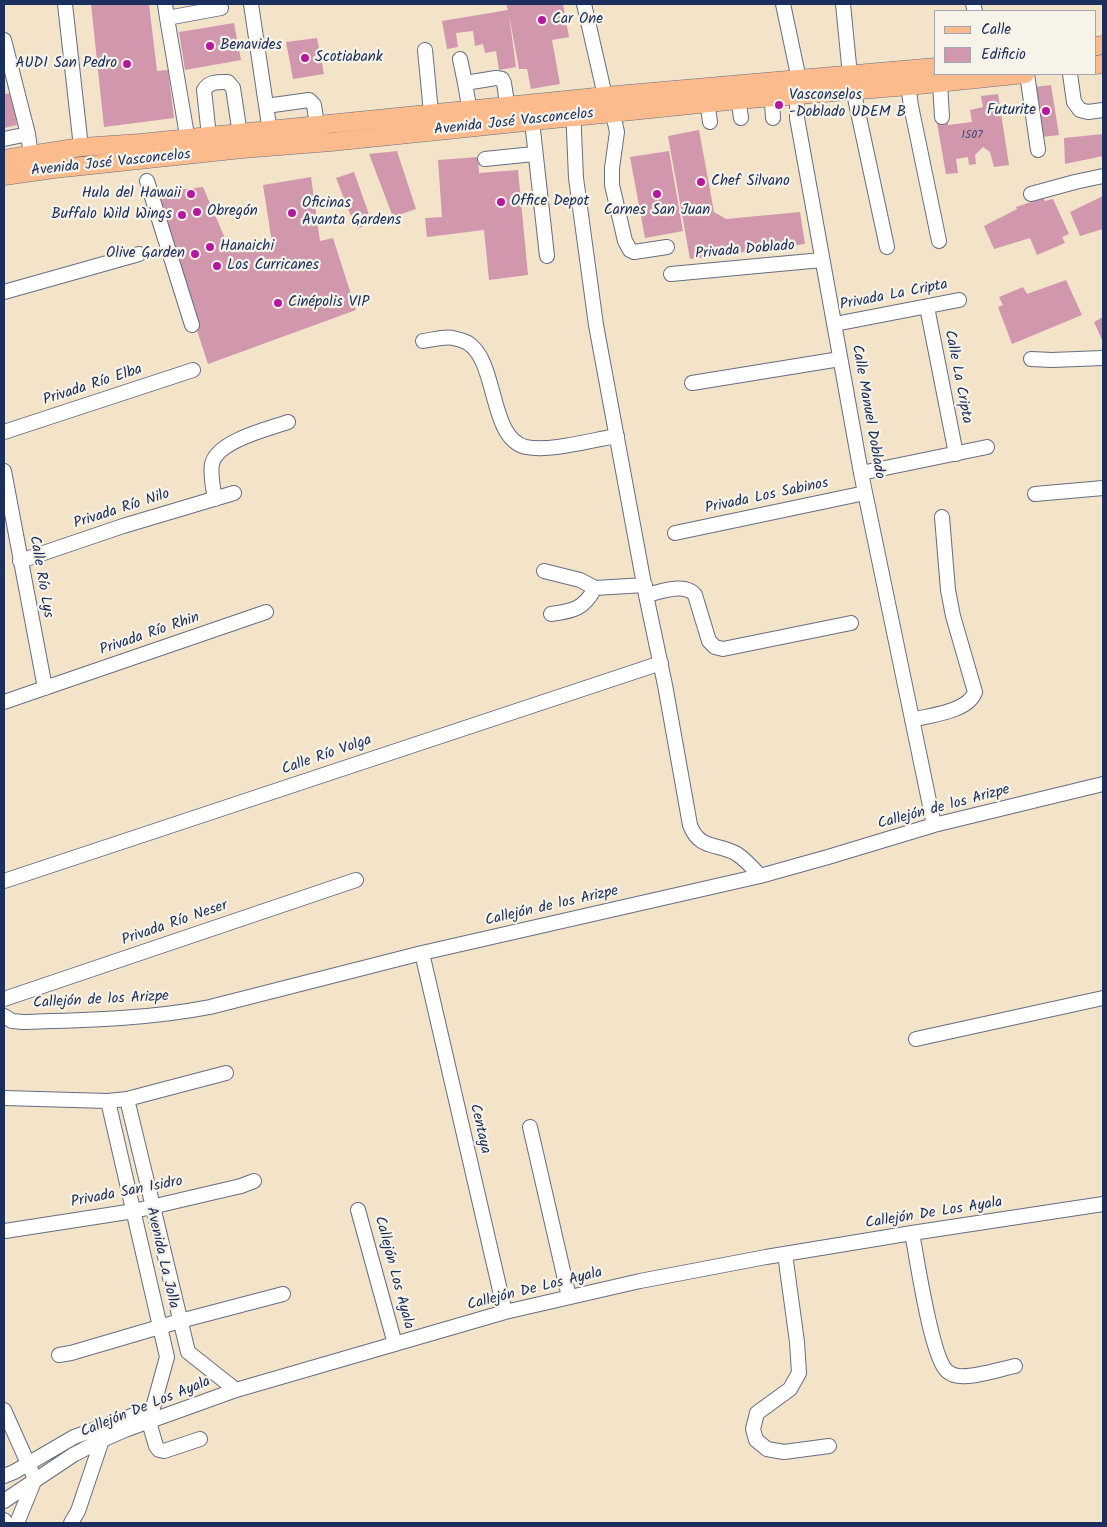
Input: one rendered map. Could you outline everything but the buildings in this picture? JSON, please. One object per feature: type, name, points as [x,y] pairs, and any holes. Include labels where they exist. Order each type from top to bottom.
[{"type":"main road","name":"Avenida José Vasconcelos","points":[[4,176],[210,144],[271,139],[331,142],[432,123],[469,110],[508,106],[572,100],[608,105],[938,75],[990,75]]},
{"type":"main road","name":"Avenida José Vasconcelos","points":[[271,139],[324,125],[432,123],[473,128],[574,117],[608,105]]},
{"type":"main road","name":"Avenida José Vasconcelos","points":[[4,159],[81,147],[189,147]]},
{"type":"street","points":[[65,4],[81,147]]},
{"type":"street","points":[[165,4],[189,147]]},
{"type":"street","points":[[251,4],[271,139]]},
{"type":"street","points":[[584,4],[608,105],[617,132],[612,168],[612,185],[627,246],[630,250],[640,252],[667,246]]},
{"type":"street","name":"Calle Manuel Doblado","points":[[783,4],[797,87],[797,118],[808,202],[835,324],[861,474],[934,825]]},
{"type":"street","points":[[843,4],[851,83],[887,247]]},
{"type":"street","points":[[167,18],[221,8]]},
{"type":"street","points":[[4,40],[28,134],[31,156]]},
{"type":"street","points":[[424,50],[432,123]]},
{"type":"street","points":[[460,59],[473,128]]},
{"type":"street","points":[[938,75],[942,117]]},
{"type":"street","points":[[1026,75],[1038,150]]},
{"type":"street","points":[[1070,75],[1074,102],[1080,110],[1088,112],[1103,110]]},
{"type":"street","points":[[465,83],[499,78],[504,83],[510,124]]},
{"type":"street","points":[[907,78],[939,241]]},
{"type":"street","points":[[210,144],[204,90],[210,84],[218,82],[228,82],[232,85],[241,141]]},
{"type":"street","points":[[771,89],[773,118]]},
{"type":"street","points":[[737,92],[741,118]]},
{"type":"street","points":[[706,96],[710,122]]},
{"type":"street","points":[[266,106],[309,100],[314,105],[331,142]]},
{"type":"street","points":[[572,100],[576,178],[596,325],[692,831],[705,843],[736,854],[746,861],[760,876]]},
{"type":"street","points":[[530,104],[534,154],[547,256]]},
{"type":"street","points":[[4,139],[28,134]]},
{"type":"street","points":[[485,159],[534,154]]},
{"type":"street","points":[[1031,194],[1103,176]]},
{"type":"street","points":[[147,181],[192,325]]},
{"type":"street","points":[[4,292],[139,254]]},
{"type":"street","name":"Privada Doblado","points":[[671,274],[822,260]]},
{"type":"street","name":"Privada La Cripta","points":[[835,324],[960,300]]},
{"type":"street","name":"Calle La Cripta","points":[[927,307],[956,454]]},
{"type":"street","points":[[423,340],[451,338],[468,344],[482,360],[498,413],[508,436],[524,447],[553,447],[617,436]]},
{"type":"street","points":[[1031,359],[1103,358]]},
{"type":"street","points":[[692,383],[840,359]]},
{"type":"street","name":"Privada Río Elba","points":[[4,432],[193,370]]},
{"type":"street","points":[[215,499],[212,463],[222,449],[236,440],[288,422]]},
{"type":"street","points":[[861,474],[987,447]]},
{"type":"street","name":"Calle Río Lys","points":[[4,471],[45,688]]},
{"type":"street","points":[[1035,494],[1103,488]]},
{"type":"street","name":"Privada Río Nilo","points":[[20,561],[123,526],[234,493]]},
{"type":"street","name":"Privada Los Sabinos","points":[[675,533],[865,493]]},
{"type":"street","points":[[912,720],[958,708],[970,700],[975,692],[953,616],[948,590],[942,517]]},
{"type":"street","points":[[544,571],[580,580],[595,588],[645,590],[685,588],[692,590],[709,641],[715,647],[724,649],[851,622]]},
{"type":"street","points":[[551,614],[573,611],[588,600],[595,588]]},
{"type":"street","name":"Privada Río Rhin","points":[[4,702],[266,612]]},
{"type":"street","name":"Calle Río Volga","points":[[4,881],[661,663]]},
{"type":"street","name":"Callejón de los Arizpe","points":[[4,1016],[12,1021],[23,1022],[125,1019],[179,1013],[218,1005],[422,953],[760,876],[934,825],[1103,784]]},
{"type":"street","name":"Privada Río Neser","points":[[4,999],[356,880]]},
{"type":"street","name":"Centaya","points":[[422,953],[504,1312]]},
{"type":"street","points":[[916,1039],[1103,998]]},
{"type":"street","points":[[4,1098],[108,1101],[127,1099],[226,1073]]},
{"type":"street","name":"Avenida La Jolla","points":[[127,1099],[188,1352]]},
{"type":"street","name":"Avenida La Jolla","points":[[108,1101],[167,1357],[149,1422]]},
{"type":"street","points":[[530,1127],[569,1297]]},
{"type":"street","name":"Privada San Isidro","points":[[5,1231],[134,1211],[241,1186],[254,1180]]},
{"type":"street","name":"Callejón De Los Ayala","points":[[4,1501],[73,1455],[102,1440],[149,1422],[236,1390],[504,1312],[640,1281],[785,1254],[1103,1204]]},
{"type":"street","name":"Callejón Los Ayala","points":[[358,1210],[396,1344]]},
{"type":"street","points":[[912,1233],[931,1331],[947,1372],[956,1376],[966,1376],[1015,1366]]},
{"type":"street","points":[[785,1254],[797,1342],[799,1373],[790,1389],[757,1414],[753,1429],[756,1440],[767,1449],[784,1452],[829,1446]]},
{"type":"street","points":[[59,1355],[282,1294]]},
{"type":"street","points":[[167,1357],[188,1352],[236,1390]]},
{"type":"street","points":[[4,1476],[74,1437],[153,1408]]},
{"type":"street","points":[[4,1410],[35,1479],[17,1523]]},
{"type":"street","points":[[149,1422],[159,1450],[164,1451],[200,1439]]},
{"type":"street","points":[[71,1523],[78,1511],[102,1440]]},
{"type":"place","name":"Car One","points":[[542,20]]},
{"type":"place","name":"Benavides","points":[[210,46]]},
{"type":"place","name":"Scotiabank","points":[[305,58]]},
{"type":"place","name":"AUDI San Pedro","points":[[127,64]]},
{"type":"place","name":"Vasconselos -Doblado UDEM B","points":[[779,105]]},
{"type":"place","name":"Futurite","points":[[1046,111]]},
{"type":"place","name":"Chef Silvano","points":[[701,182]]},
{"type":"place","name":"Hula del Hawaii","points":[[191,194]]},
{"type":"place","name":"Carnes San Juan","points":[[657,194]]},
{"type":"place","name":"Office Depot","points":[[501,202]]},
{"type":"place","name":"Obregón","points":[[197,212]]},
{"type":"place","name":"Oficinas Avanta Gardens","points":[[292,213]]},
{"type":"place","name":"Buffalo Wild Wings","points":[[182,215]]},
{"type":"place","name":"Hanaichi","points":[[210,247]]},
{"type":"place","name":"Olive Garden","points":[[195,254]]},
{"type":"place","name":"Los Curricanes","points":[[217,266]]},
{"type":"place","name":"Cinépolis VIP","points":[[278,303]]}]
